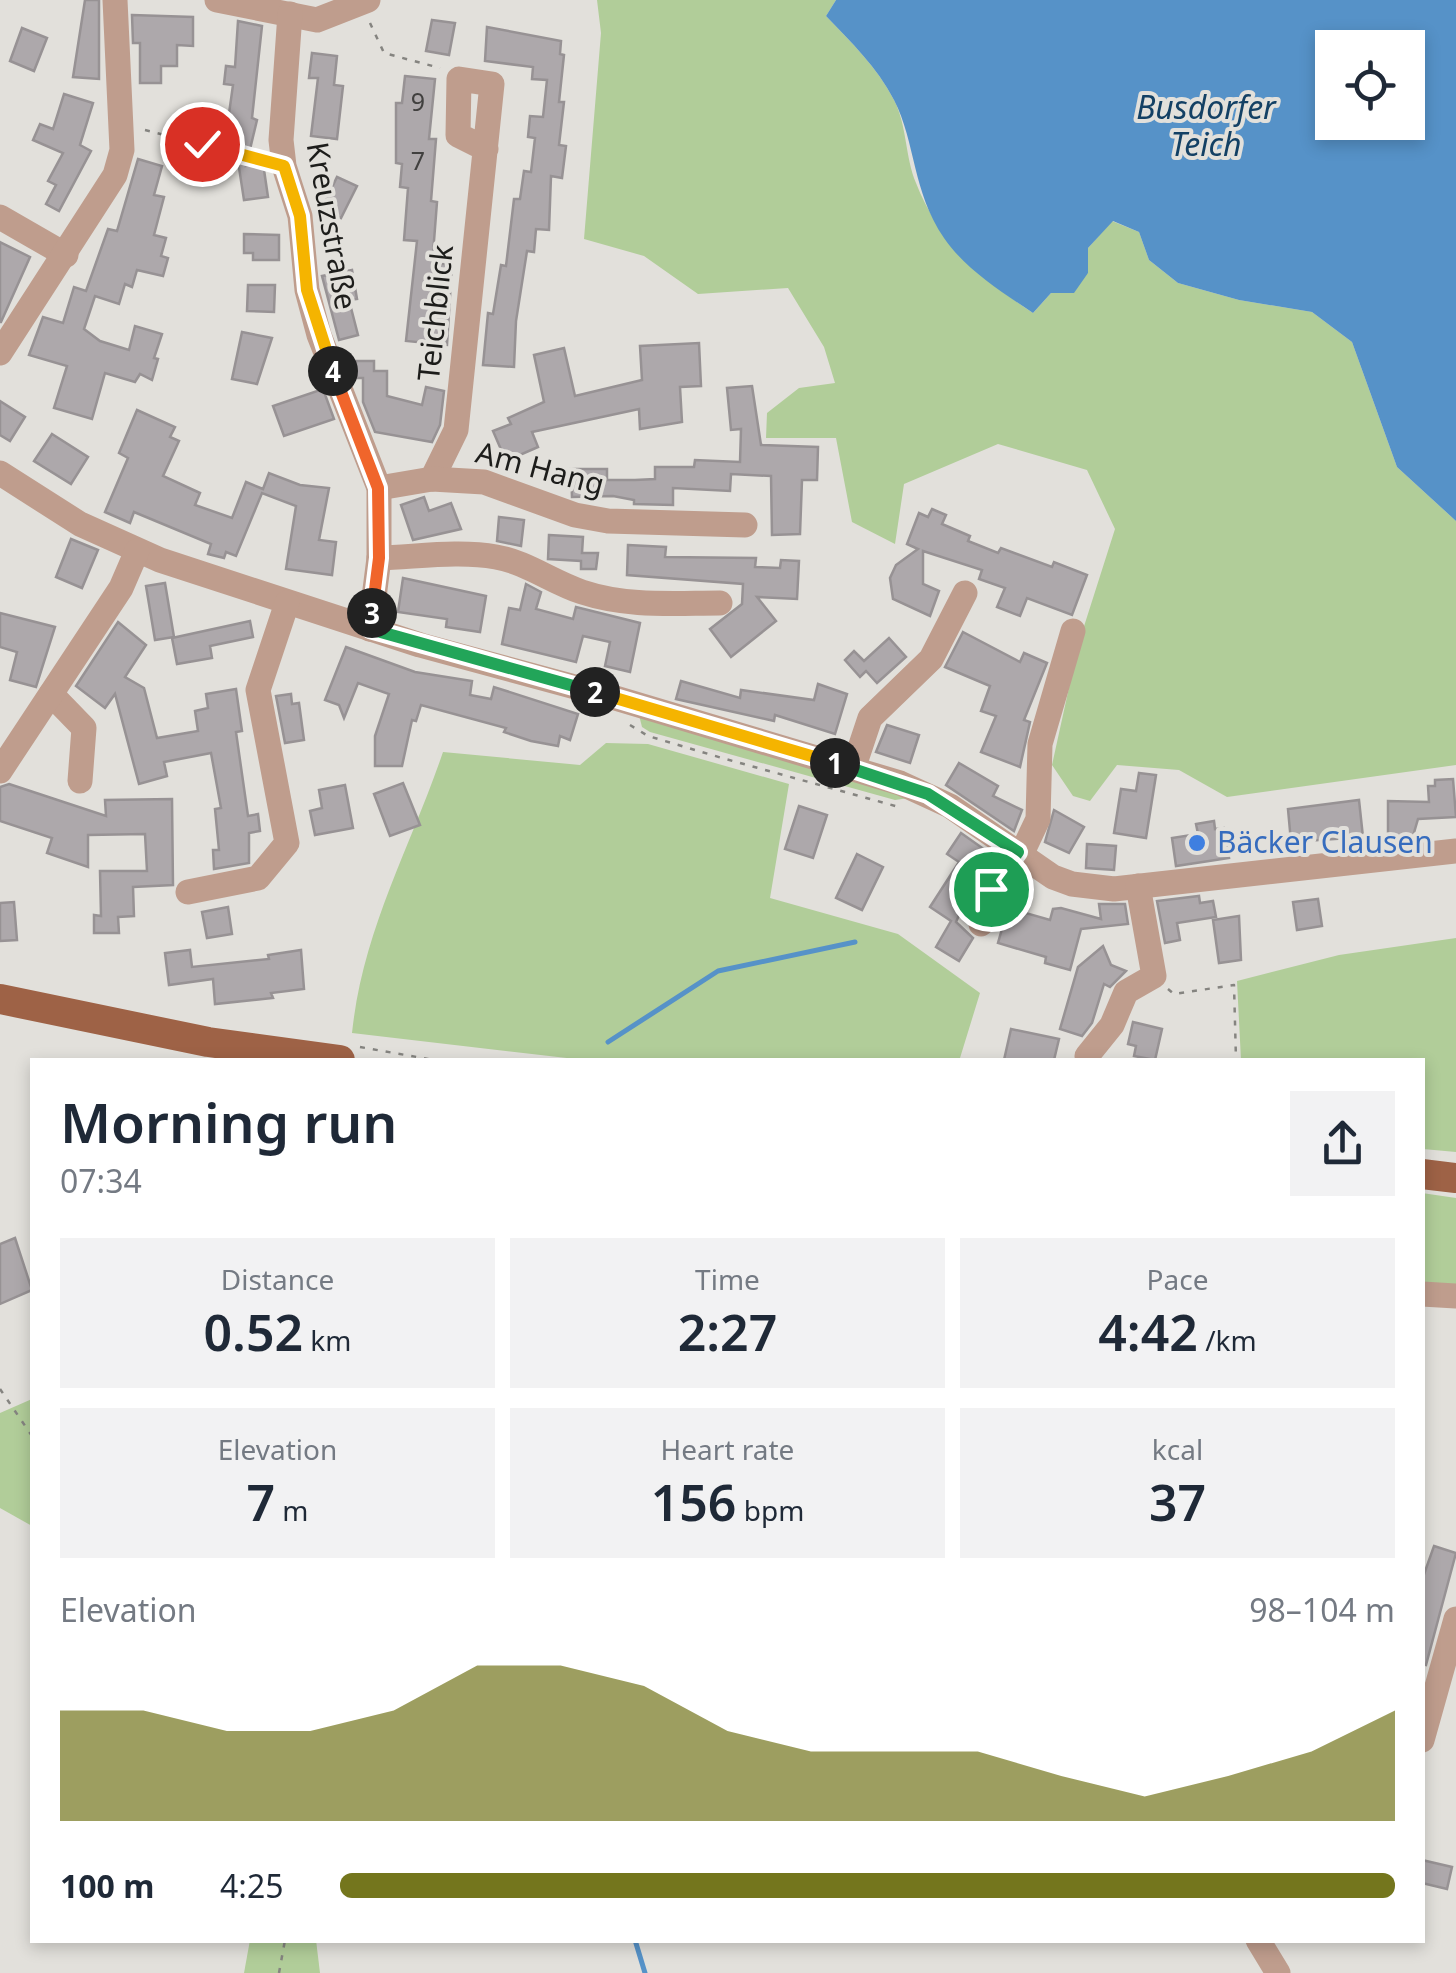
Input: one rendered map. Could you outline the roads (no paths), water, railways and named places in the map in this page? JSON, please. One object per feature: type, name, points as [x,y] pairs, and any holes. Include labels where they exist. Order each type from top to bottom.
[{"type":"main road","points":[[0,998],[208,1042],[325,1058]]},
{"type":"main road","points":[[1425,1174],[1456,1178]]},
{"type":"street","points":[[0,353],[115,174],[122,150],[115,0]]},
{"type":"street","points":[[217,0],[290,14],[364,1]]},
{"type":"street","name":"Kreuzstraße","points":[[290,14],[281,140],[284,166],[300,216],[307,290],[319,335],[378,488],[379,558],[370,629]]},
{"type":"street","name":"Teichblick","points":[[432,479],[456,430],[492,84],[458,79]]},
{"type":"street","points":[[0,218],[66,255]]},
{"type":"street","points":[[0,473],[80,524],[138,552],[370,629],[612,696],[928,794],[1072,884],[1148,884],[1456,851]]},
{"type":"street","name":"Am Hang","points":[[378,488],[432,479],[484,482],[575,515],[608,522],[746,525]]},
{"type":"street","points":[[0,771],[121,588],[138,552]]},
{"type":"street","points":[[379,558],[490,555],[516,561],[541,577],[630,604],[720,602]]},
{"type":"street","points":[[852,768],[870,718],[931,659],[965,593]]},
{"type":"street","points":[[188,892],[258,878],[287,843],[258,690],[287,603]]},
{"type":"street","points":[[981,924],[981,904],[1020,853],[1038,820],[1040,744],[1073,631]]},
{"type":"street","points":[[51,694],[84,728],[80,781]]},
{"type":"street","points":[[1087,1056],[1112,1025],[1126,992],[1134,983],[1154,976],[1148,884]]},
{"type":"street","points":[[1425,1294],[1456,1296]]},
{"type":"street","points":[[1425,1729],[1456,1619]]},
{"type":"street","points":[[1260,1943],[1278,1973]]},
{"type":"water","name":"Busdorfer Teich","points":[[836,0],[1456,0],[1456,521],[1397,467],[1352,342],[1312,312],[1239,300],[1178,283],[1149,260],[1139,232],[1113,221],[1088,248],[1088,273],[1074,293],[1051,293],[1033,313],[985,280],[953,250],[934,220],[901,116],[863,55],[826,16]]},
{"type":"waterway","points":[[608,1042],[718,971],[855,942]]},
{"type":"waterway","points":[[636,1943],[645,1973]]},
{"type":"place","name":"Bäcker Clausen","points":[[1197,843]]}]
